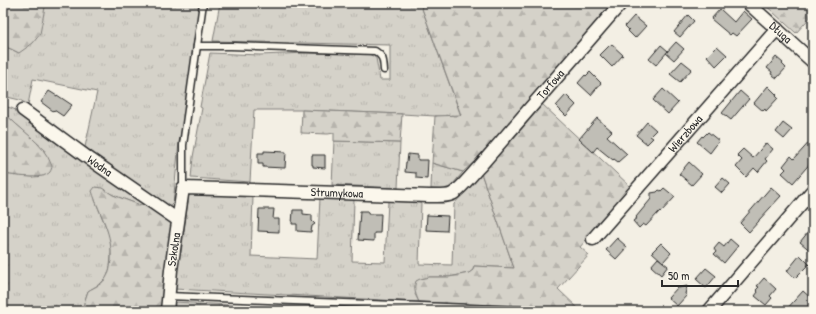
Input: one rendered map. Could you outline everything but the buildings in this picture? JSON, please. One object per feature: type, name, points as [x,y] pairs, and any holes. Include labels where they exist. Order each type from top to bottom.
[{"type":"street","name":"Torfowa","points":[[480,166],[621,3]]},
{"type":"street","name":"Długa","points":[[748,3],[813,62]]},
{"type":"street","name":"Wierzbowa","points":[[594,239],[777,29]]},
{"type":"street","name":"Wodna","points":[[23,110],[91,160],[178,220]]},
{"type":"street","name":"Strumykowa","points":[[183,188],[443,196],[452,194],[462,186],[480,166]]},
{"type":"street","name":"Szkolna","points":[[168,311],[168,296],[183,188]]},
{"type":"street","points":[[709,311],[813,190]]},
{"type":"lane","points":[[183,188],[183,145],[203,3]]},
{"type":"lane","points":[[197,46],[374,51],[381,56],[384,70]]},
{"type":"lane","points":[[168,296],[524,310]]},
{"type":"green space","points":[[3,3],[35,3],[45,7],[40,34],[33,43],[19,53],[3,46]]},
{"type":"green space","points":[[35,3],[200,3],[185,114],[179,142],[173,204],[167,206],[85,147],[97,92],[33,79],[28,105],[20,100],[3,96],[3,46],[19,53],[44,7]]},
{"type":"green space","points":[[220,3],[420,3],[461,116],[302,110],[254,110],[250,182],[191,178],[193,157],[202,108],[200,107],[210,53],[260,55],[307,53],[368,54],[376,58],[380,80],[390,80],[390,45],[213,41]]},
{"type":"green space","points":[[420,3],[612,3],[476,160],[463,172],[432,163],[435,116],[461,115]]},
{"type":"green space","points":[[763,3],[813,3],[813,14],[796,33]]},
{"type":"green space","points":[[542,104],[631,187],[580,247],[589,255],[558,289],[581,311],[528,311],[527,307],[419,302],[415,287],[416,281],[420,279],[429,277],[449,277],[469,273],[473,270],[474,266],[514,268],[481,173]]},
{"type":"green space","points":[[3,106],[18,111],[152,206],[140,205],[113,195],[101,188],[95,200],[111,241],[110,267],[107,277],[100,284],[88,291],[84,303],[84,311],[3,311],[3,174],[33,177],[45,150],[7,116],[3,111]]},
{"type":"green space","points":[[302,110],[402,114],[400,143],[334,141],[334,133],[301,133]]},
{"type":"green space","points":[[3,111],[37,143],[48,157],[52,168],[46,175],[35,177],[3,174]]},
{"type":"green space","points":[[334,141],[400,143],[398,188],[332,185]]},
{"type":"green space","points":[[432,163],[463,172],[448,190],[431,189]]},
{"type":"green space","points":[[481,173],[514,268],[474,266],[473,270],[469,273],[449,277],[429,277],[415,294],[419,302],[174,289],[178,254],[181,253],[189,193],[253,196],[251,256],[317,259],[320,198],[354,200],[352,261],[385,262],[388,201],[421,203],[419,264],[452,265],[454,204]]},
{"type":"green space","points":[[95,187],[102,188],[113,195],[140,205],[152,206],[173,222],[164,311],[84,311],[84,303],[88,291],[106,279],[111,261],[108,233],[92,191]]},
{"type":"green space","points":[[173,302],[349,311],[172,311]]}]
